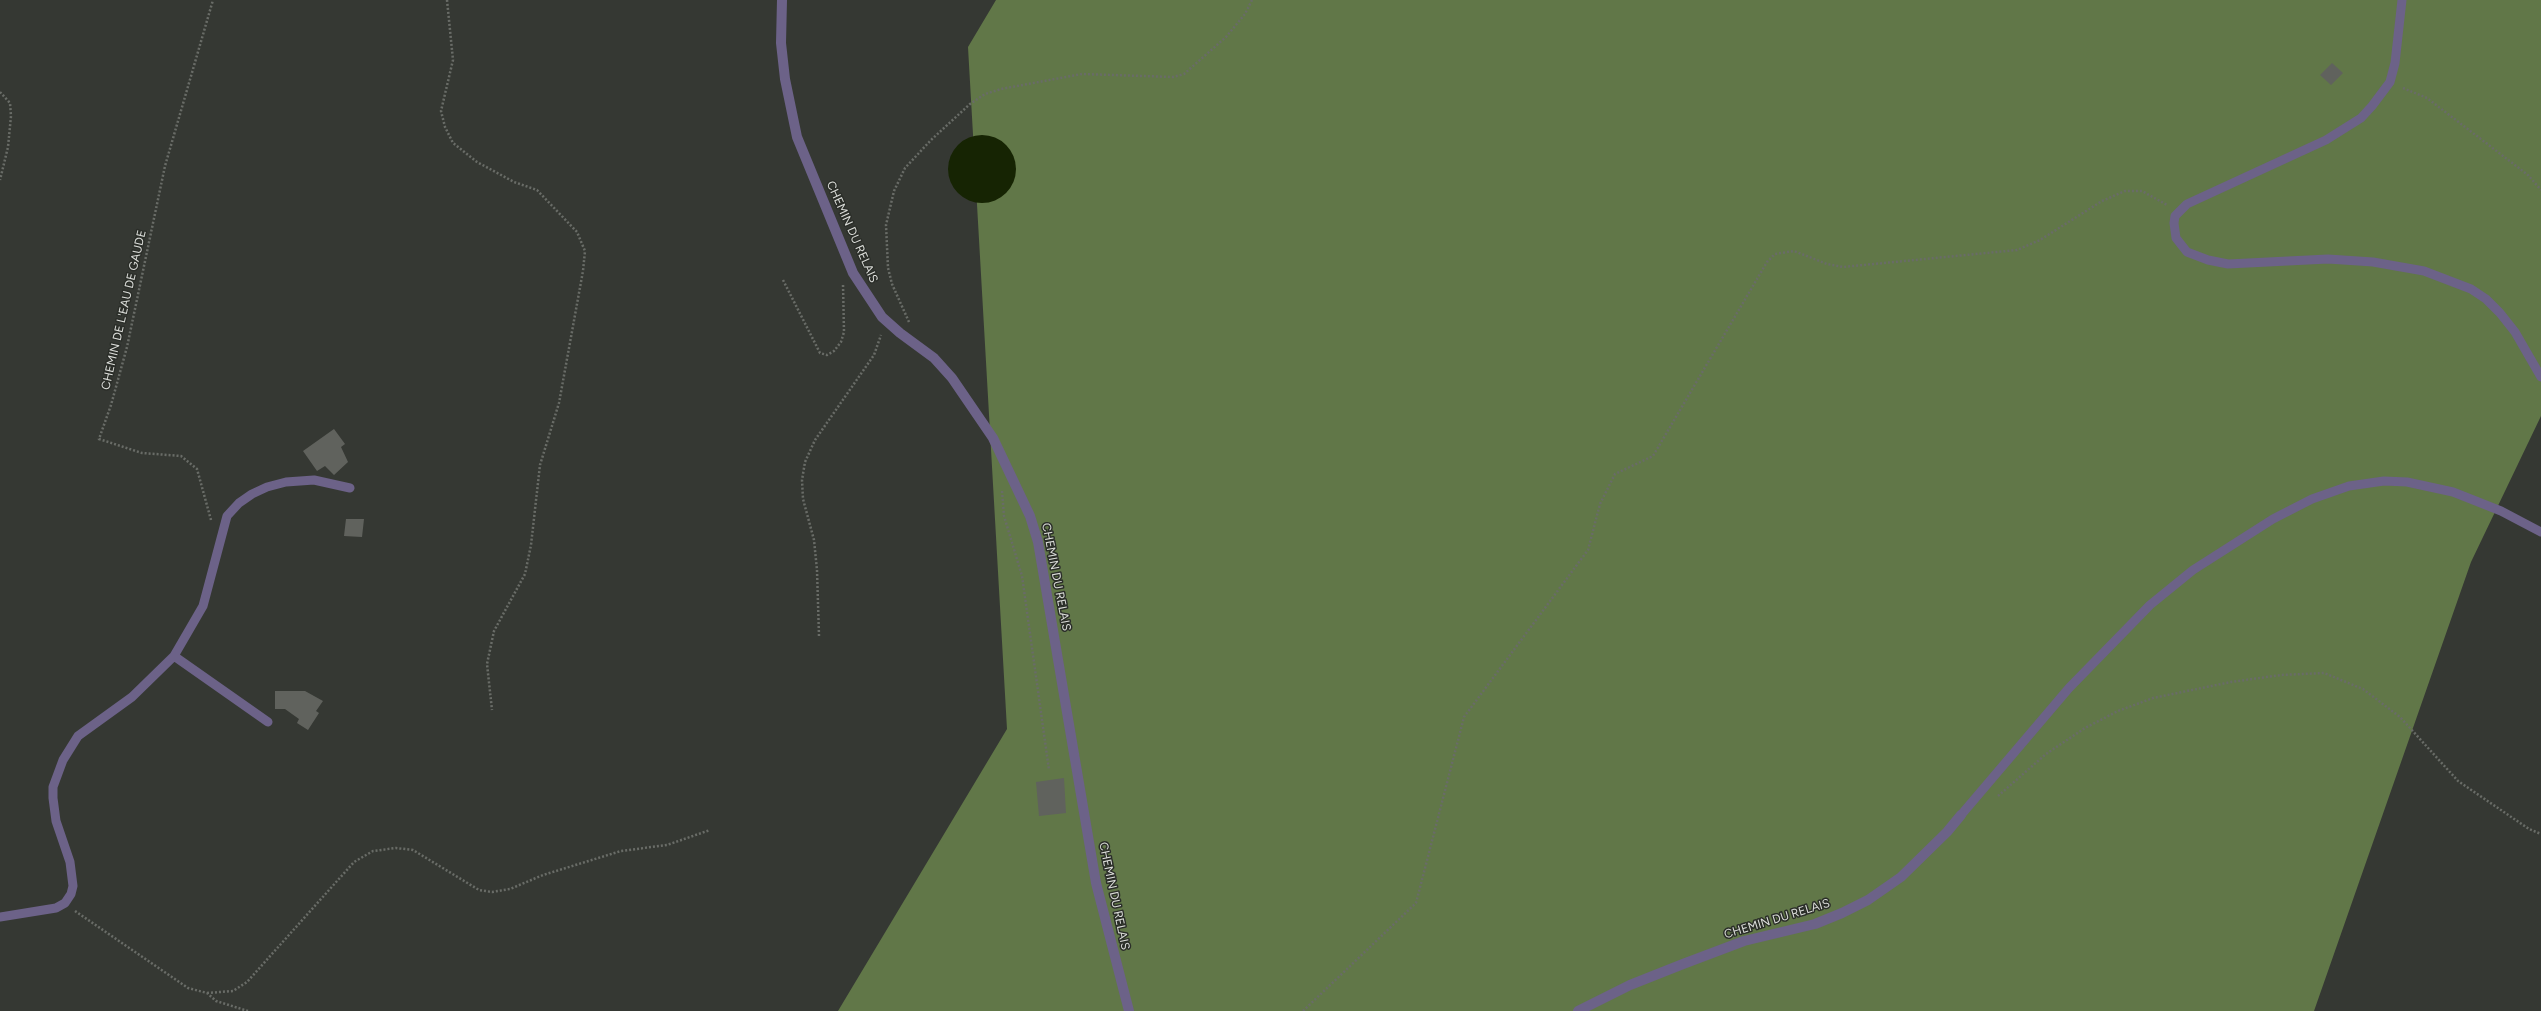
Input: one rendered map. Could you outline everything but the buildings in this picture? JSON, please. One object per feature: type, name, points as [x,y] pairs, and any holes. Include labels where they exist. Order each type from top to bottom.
[{"type":"street","name":"CHEMIN DU RELAIS","points":[[782,0],[780,20],[782,57],[797,137],[853,273],[882,317],[900,333],[934,358],[952,378],[993,438],[1030,516],[1038,542],[1096,883],[1129,1011]]},
{"type":"street","name":"CHEMIN DU RELAIS","points":[[1578,1011],[1630,985],[1682,964],[1744,941],[1815,924],[1849,910],[1868,900],[1901,877],[1947,832],[1960,815]]},
{"type":"lane","points":[[2402,0],[2395,63],[2390,82],[2372,106],[2344,130],[2178,210],[2174,223],[2178,242],[2191,255],[2228,264],[2328,259],[2373,262],[2424,271],[2471,289],[2486,299],[2500,312],[2515,332],[2541,377]]},
{"type":"lane","points":[[0,918],[42,912],[66,903],[73,886],[70,862],[56,821],[53,798],[53,787],[62,760],[78,736],[132,697],[174,656],[203,606],[221,532],[227,516],[239,503],[267,487],[286,482],[314,480],[350,488]]},
{"type":"lane","points":[[1960,815],[2069,688],[2150,605],[2193,570],[2272,519],[2312,499],[2349,486],[2384,481],[2407,482],[2453,492],[2501,511],[2541,532]]},
{"type":"lane","points":[[174,656],[268,722]]},
{"type":"path","name":"CHEMIN DE L'EAU DE GAUDE","points":[[212,525],[197,469],[181,456],[142,453],[99,439],[111,405],[127,347],[166,166],[213,0]]},
{"type":"path","points":[[447,0],[453,60],[441,111],[445,127],[453,143],[477,162],[514,182],[537,190],[577,232],[585,251],[582,278],[559,403],[540,465],[531,546],[525,574],[494,631],[487,664],[492,710]]},
{"type":"path","points":[[900,333],[907,326],[909,320],[892,284],[888,268],[886,239],[889,207],[905,168],[936,134],[970,104],[985,94],[1001,89],[1082,74],[1173,77],[1184,74],[1226,37],[1246,14],[1252,0]]},
{"type":"path","points":[[2390,82],[2427,98],[2528,175],[2541,190]]},
{"type":"path","points":[[0,92],[10,103],[11,116],[8,147],[0,180]]},
{"type":"path","points":[[1303,1011],[1416,903],[1464,717],[1588,550],[1600,504],[1615,474],[1653,456],[1767,262],[1775,254],[1794,250],[1827,264],[1843,266],[2017,250],[2040,240],[2102,201],[2126,191],[2142,191],[2178,210]]},
{"type":"path","points":[[783,280],[820,353],[827,355],[834,351],[841,342],[844,332],[843,281]]},
{"type":"path","points":[[819,636],[817,570],[814,540],[803,500],[802,480],[804,468],[816,440],[874,355],[881,334],[882,317]]},
{"type":"path","points":[[1002,489],[1001,504],[1022,576],[1049,770]]},
{"type":"path","points":[[1992,800],[2046,754],[2085,728],[2118,711],[2154,698],[2231,682],[2281,675],[2324,673],[2363,689],[2400,717],[2458,781],[2529,829],[2541,834]]},
{"type":"path","points":[[66,903],[188,988],[207,993],[233,991],[247,982],[354,862],[372,851],[396,848],[413,850],[479,890],[492,892],[510,889],[543,875],[621,851],[667,845],[710,830]]},
{"type":"path","points":[[207,993],[216,1001],[248,1011]]},
{"type":"shaded area","points":[[996,0],[2541,0],[2541,416],[2471,562],[2314,1011],[838,1011],[1007,729],[968,47]]},
{"type":"shaded area","points":[[982,135],[995,138],[1006,145],[1013,156],[1016,169],[1013,182],[1006,193],[995,200],[982,203],[969,200],[958,193],[951,182],[948,169],[951,156],[958,145],[969,138]]}]
